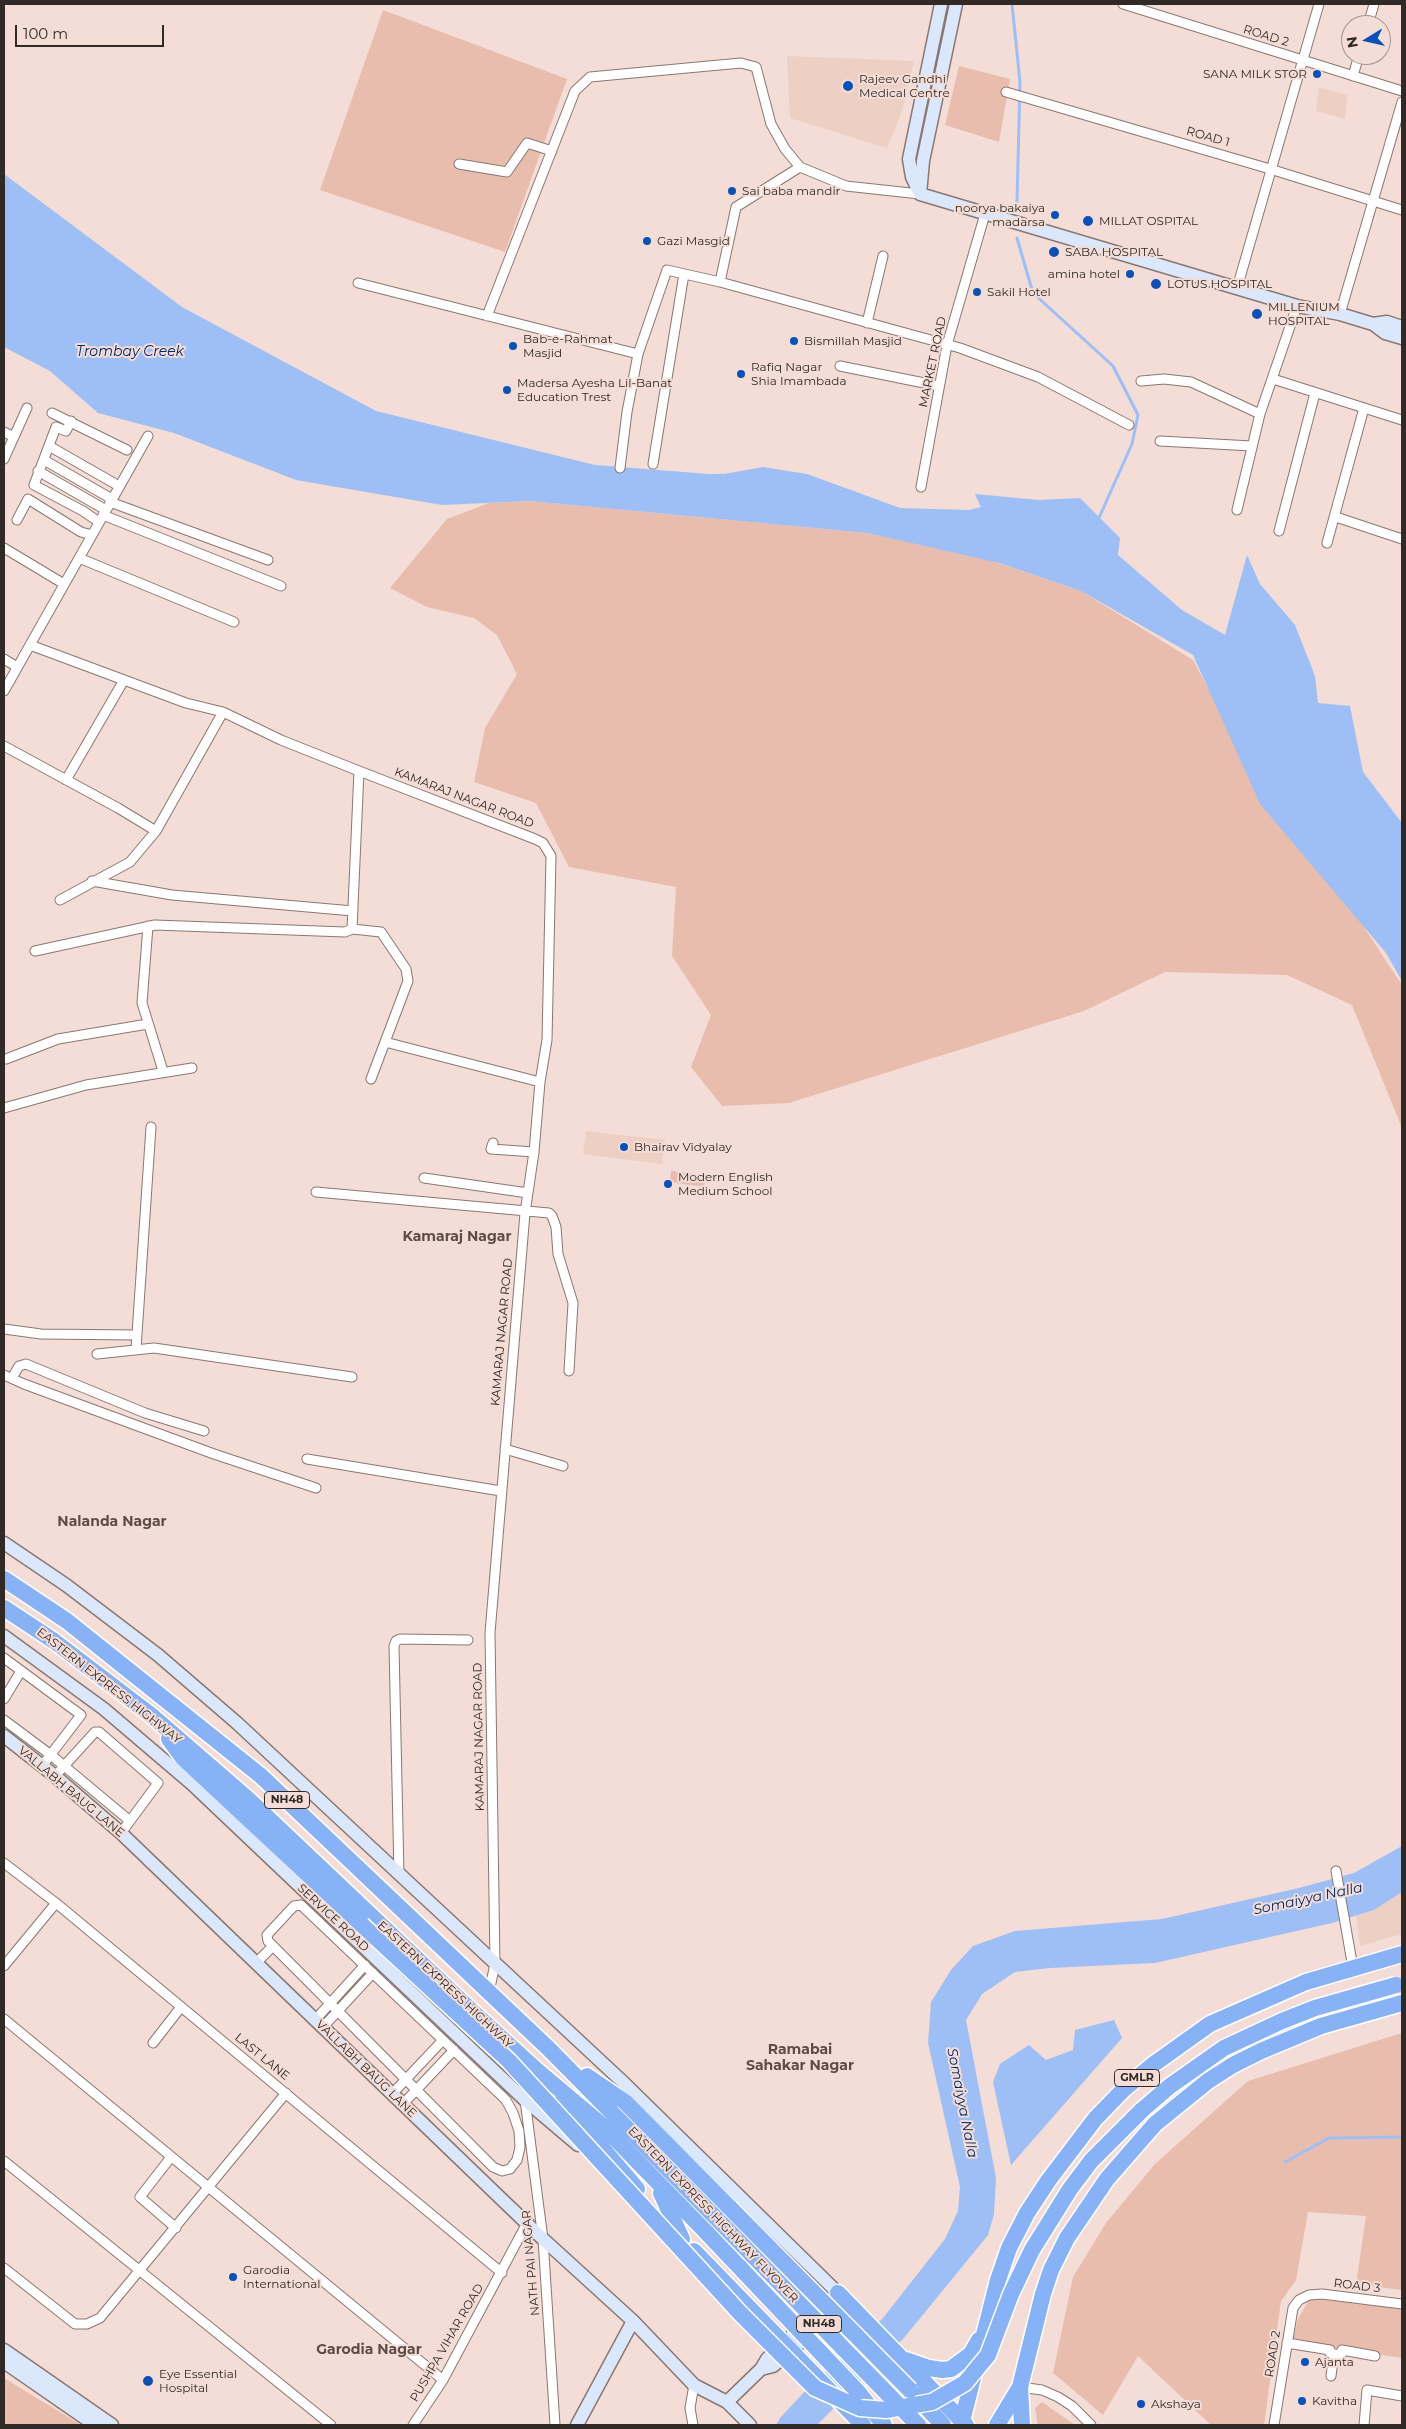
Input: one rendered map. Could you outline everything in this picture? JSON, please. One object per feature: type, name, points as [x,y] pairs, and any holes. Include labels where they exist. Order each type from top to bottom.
[{"type":"highway","name":"EASTERN EXPRESS HIGHWAY","points":[[4,1579],[67,1621],[261,1776],[549,2049]]},
{"type":"highway","name":"EASTERN EXPRESS HIGHWAY","points":[[5,1610],[54,1641],[151,1715],[248,1799],[533,2067],[603,2126],[858,2392],[884,2425]]},
{"type":"highway","points":[[151,1715],[183,1758],[509,2061],[740,2313],[815,2388],[860,2408],[886,2410],[932,2402],[965,2383],[988,2355],[1011,2294],[1032,2250],[1070,2189],[1091,2161],[1142,2110],[1170,2086],[1224,2048],[1282,2021],[1315,2008],[1399,1984]]},
{"type":"highway","name":"GMLR","points":[[963,2424],[998,2280],[1009,2248],[1027,2213],[1072,2149],[1124,2089],[1182,2042],[1210,2024],[1280,1992],[1402,1954]]},
{"type":"highway","points":[[1022,2425],[1020,2387],[1043,2294],[1051,2270],[1067,2238],[1108,2179],[1155,2124],[1208,2081],[1261,2051],[1321,2026],[1402,2004]]},
{"type":"highway","points":[[549,2049],[625,2102],[943,2425]]},
{"type":"highway","name":"EASTERN EXPRESS HIGHWAY FLYOVER","points":[[549,2049],[918,2425]]},
{"type":"highway","points":[[533,2067],[654,2210],[863,2425]]},
{"type":"highway","points":[[656,2182],[682,2240]]},
{"type":"highway","points":[[842,2297],[963,2424]]},
{"type":"highway","points":[[901,2358],[929,2368],[951,2369],[971,2354],[986,2327]]},
{"type":"highway","points":[[996,2425],[1020,2387]]},
{"type":"street","points":[[920,194],[912,176],[909,159],[942,4]]},
{"type":"street","points":[[920,194],[923,161],[956,4]]},
{"type":"street","name":"ROAD 2","points":[[1123,4],[1402,91]]},
{"type":"street","points":[[1237,288],[1270,168],[1304,60],[1319,4]]},
{"type":"street","points":[[487,316],[575,92],[590,77],[741,63],[756,67],[771,124],[785,149],[800,167],[846,186],[920,194],[1297,306],[1340,314],[1373,324],[1385,333],[1402,338]]},
{"type":"street","points":[[1353,76],[1356,65]]},
{"type":"street","name":"ROAD 1","points":[[1006,92],[1270,168],[1402,210]]},
{"type":"street","points":[[1340,314],[1402,102]]},
{"type":"street","points":[[459,164],[507,172],[527,144],[552,151]]},
{"type":"street","points":[[720,282],[736,206],[800,167]]},
{"type":"street","name":"MARKET ROAD","points":[[921,487],[947,345],[985,214]]},
{"type":"street","points":[[867,323],[883,256]]},
{"type":"street","points":[[620,468],[627,412],[638,354],[667,270],[720,282],[947,345],[1038,377],[1129,425]]},
{"type":"street","points":[[653,464],[684,274]]},
{"type":"street","points":[[358,283],[638,354]]},
{"type":"street","points":[[1237,510],[1260,414],[1297,306]]},
{"type":"street","points":[[1373,324],[1387,322],[1402,327]]},
{"type":"street","points":[[840,366],[939,386]]},
{"type":"street","points":[[1273,379],[1402,420]]},
{"type":"street","points":[[1141,381],[1185,380],[1260,414]]},
{"type":"street","points":[[1279,531],[1315,392]]},
{"type":"street","points":[[4,459],[27,408]]},
{"type":"street","points":[[1327,543],[1336,517],[1364,408]]},
{"type":"street","points":[[52,413],[127,450]]},
{"type":"street","points":[[71,421],[66,431],[56,427],[34,485],[83,511],[106,510],[268,560]]},
{"type":"street","points":[[4,432],[14,437]]},
{"type":"street","points":[[4,691],[148,436]]},
{"type":"street","points":[[1160,441],[1252,446]]},
{"type":"street","points":[[49,446],[119,486]]},
{"type":"street","points":[[44,460],[106,510]]},
{"type":"street","points":[[38,471],[106,510],[281,586]]},
{"type":"street","points":[[17,520],[28,499],[82,532],[92,535]]},
{"type":"street","points":[[1336,517],[1402,539]]},
{"type":"street","points":[[4,548],[64,584]]},
{"type":"street","points":[[79,558],[234,622]]},
{"type":"street","name":"KAMARAJ NAGAR ROAD","points":[[30,645],[184,703],[223,712],[281,740],[536,839],[547,848],[551,856],[547,1040],[540,1082],[534,1152],[525,1213],[490,1633],[495,1964],[489,1992]]},
{"type":"street","points":[[4,659],[17,667]]},
{"type":"street","points":[[66,780],[124,680]]},
{"type":"street","points":[[60,900],[130,862],[156,831],[223,712]]},
{"type":"street","points":[[4,746],[118,808],[156,831]]},
{"type":"street","points":[[352,929],[359,771]]},
{"type":"street","points":[[92,881],[172,895],[353,911]]},
{"type":"street","points":[[148,926],[141,996],[163,1071]]},
{"type":"street","points":[[34,951],[148,926],[345,932],[352,929],[381,932],[408,974],[407,987],[371,1079]]},
{"type":"street","points":[[6,1060],[58,1039],[148,1024]]},
{"type":"street","points":[[385,1042],[540,1082]]},
{"type":"street","points":[[4,1108],[86,1085],[163,1071],[192,1068]]},
{"type":"street","points":[[136,1349],[151,1127]]},
{"type":"street","points":[[493,1143],[491,1149],[534,1152]]},
{"type":"street","points":[[424,1178],[528,1193]]},
{"type":"street","points":[[316,1192],[525,1213],[548,1213],[555,1219],[556,1248],[573,1304],[569,1372]]},
{"type":"street","points":[[4,1329],[41,1334],[136,1336]]},
{"type":"street","points":[[97,1354],[154,1348],[352,1377]]},
{"type":"street","points":[[204,1431],[145,1413],[26,1364],[19,1366],[8,1376],[24,1384],[214,1454],[316,1488]]},
{"type":"street","points":[[505,1450],[563,1466]]},
{"type":"street","points":[[307,1459],[501,1491]]},
{"type":"street","points":[[4,1543],[66,1585],[158,1655],[237,1723],[625,2084],[842,2297],[787,2348],[767,2359],[761,2369],[727,2402]]},
{"type":"street","name":"SERVICE ROAD","points":[[4,1636],[104,1709],[192,1784],[525,2100],[654,2210]]},
{"type":"street","points":[[399,1875],[394,1646],[396,1641],[400,1639],[468,1640]]},
{"type":"street","points":[[4,1658],[82,1715],[42,1766]]},
{"type":"street","points":[[4,1699],[21,1670]]},
{"type":"street","points":[[4,1720],[51,1755],[60,1771],[130,1821]]},
{"type":"street","points":[[60,1771],[95,1732],[99,1732],[158,1784],[122,1833]]},
{"type":"street","name":"VALLABH BAUG LANE","points":[[4,1736],[42,1766],[60,1771],[319,2024],[543,2239],[633,2321],[694,2385],[727,2402],[749,2425]]},
{"type":"street","name":"LAST LANE","points":[[4,1863],[56,1903],[502,2273]]},
{"type":"street","points":[[1336,1873],[1344,1929],[1353,1968]]},
{"type":"street","points":[[4,1966],[56,1903]]},
{"type":"street","points":[[301,1905],[506,2100],[514,2113],[519,2131],[520,2147],[517,2160],[510,2169],[502,2171],[493,2167],[273,1946],[268,1941],[267,1935],[294,1906],[301,1905]]},
{"type":"street","points":[[256,1963],[273,1946]]},
{"type":"street","points":[[319,2024],[330,2003],[365,1965]]},
{"type":"street","points":[[319,2024],[338,2011],[373,1973]]},
{"type":"street","points":[[153,2043],[181,2006]]},
{"type":"street","points":[[4,2019],[442,2380]]},
{"type":"street","points":[[392,2094],[443,2040]]},
{"type":"street","points":[[403,2104],[454,2050]]},
{"type":"street","points":[[4,2268],[75,2324],[87,2324],[100,2318],[286,2093]]},
{"type":"street","name":"NATH PAI NAGAR","points":[[525,2100],[543,2239],[555,2425]]},
{"type":"street","points":[[466,2164],[478,2152]]},
{"type":"street","points":[[171,2157],[140,2197],[176,2228]]},
{"type":"street","points":[[4,2161],[331,2425]]},
{"type":"street","name":"PUSHPA VIHAR ROAD","points":[[413,2425],[442,2380],[502,2273],[527,2223]]},
{"type":"street","name":"ROAD 2","points":[[1274,2425],[1293,2308],[1299,2300],[1309,2295]]},
{"type":"street","name":"ROAD 3","points":[[1309,2295],[1402,2304]]},
{"type":"street","points":[[577,2425],[633,2321]]},
{"type":"street","points":[[1287,2343],[1330,2350],[1330,2353],[1334,2354],[1341,2355],[1342,2350],[1375,2356]]},
{"type":"street","points":[[4,2350],[112,2425]]},
{"type":"street","points":[[1331,2376],[1334,2354]]},
{"type":"street","points":[[4,2362],[95,2425]]},
{"type":"street","points":[[693,2425],[690,2408],[694,2385]]},
{"type":"street","points":[[1020,2387],[1042,2390],[1058,2396],[1072,2406],[1091,2425]]},
{"type":"street","points":[[1364,2425],[1367,2390],[1402,2396]]},
{"type":"shaded area","points":[[383,10],[567,79],[505,252],[320,190]]},
{"type":"shaded area","name":"Rajeev Gandhi Medical Centre","points":[[787,56],[914,61],[902,111],[887,148],[790,118]]},
{"type":"shaded area","points":[[959,66],[1010,79],[999,142],[945,125]]},
{"type":"shaded area","points":[[1319,87],[1347,95],[1345,119],[1316,111]]},
{"type":"shaded area","points":[[530,501],[867,533],[989,560],[1081,591],[1193,660],[1269,802],[1352,909],[1402,985],[1402,1128],[1352,1005],[1287,975],[1165,972],[1084,1011],[789,1103],[722,1106],[691,1067],[711,1015],[672,956],[676,887],[569,867],[536,803],[474,782],[485,728],[517,674],[497,635],[474,618],[427,607],[390,588],[447,519],[489,503]]},
{"type":"shaded area","name":"Bhairav Vidyalay","points":[[586,1131],[665,1140],[662,1164],[583,1154]]},
{"type":"shaded area","points":[[671,1171],[706,1175],[704,1187],[670,1182]]},
{"type":"shaded area","points":[[1402,1892],[1402,1934],[1360,1946],[1356,1916],[1374,1910]]},
{"type":"shaded area","points":[[1402,2033],[1402,2290],[1356,2284],[1366,2216],[1308,2212],[1296,2280],[1281,2301],[1264,2425],[1211,2425],[1138,2356],[1103,2415],[1053,2373],[1073,2277],[1106,2223],[1155,2164],[1248,2081]]},
{"type":"shaded area","points":[[1310,2298],[1402,2309],[1402,2358],[1292,2341],[1298,2319]]},
{"type":"shaded area","points":[[4,2378],[81,2425],[4,2425]]},
{"type":"shaded area","points":[[1042,2402],[1075,2425],[1038,2425],[1035,2408]]},
{"type":"water","name":"Trombay Creek","points":[[4,174],[182,307],[376,411],[595,465],[709,474],[724,474],[763,467],[807,474],[900,508],[969,510],[981,507],[975,494],[1039,500],[1080,498],[1120,538],[1118,555],[1182,610],[1225,635],[1247,555],[1260,584],[1295,625],[1315,676],[1318,703],[1350,706],[1363,772],[1402,823],[1402,981],[1386,953],[1260,804],[1193,655],[1081,591],[999,563],[867,533],[530,501],[442,505],[296,480],[174,433],[98,413],[50,371],[4,347]]},
{"type":"water","name":"Somaiyya Nalla","points":[[1402,1846],[1402,1892],[1374,1910],[1332,1923],[1155,1963],[1050,1968],[1015,1972],[982,1994],[966,2020],[996,2178],[994,2214],[988,2235],[904,2338],[817,2425],[776,2425],[780,2418],[807,2389],[883,2318],[945,2239],[958,2211],[960,2187],[928,2043],[931,2002],[951,1970],[973,1946],[1015,1931],[1162,1919],[1299,1888],[1354,1873]]},
{"type":"water","points":[[1114,2020],[1122,2038],[1011,2165],[993,2082],[1000,2064],[1029,2045],[1046,2060],[1073,2050],[1075,2030]]},
{"type":"waterway","points":[[1012,4],[1020,82],[1017,202]]},
{"type":"waterway","points":[[1017,238],[1033,293],[1113,366],[1138,415],[1132,444],[1098,520]]},
{"type":"waterway","points":[[1285,2162],[1329,2138],[1402,2137]]},
{"type":"place","name":"SANA MILK STOR","points":[[1317,74]]},
{"type":"place","name":"Rajeev Gandhi Medical Centre","points":[[848,86]]},
{"type":"place","name":"Sai baba mandir","points":[[732,191]]},
{"type":"place","name":"noorya bakaiya madarsa","points":[[1055,215]]},
{"type":"place","name":"MILLAT OSPITAL","points":[[1088,221]]},
{"type":"place","name":"Gazi Masgid","points":[[647,241]]},
{"type":"place","name":"SABA HOSPITAL","points":[[1054,252]]},
{"type":"place","name":"amina hotel","points":[[1130,274]]},
{"type":"place","name":"LOTUS HOSPITAL","points":[[1156,284]]},
{"type":"place","name":"Sakil Hotel","points":[[977,292]]},
{"type":"place","name":"MILLENIUM HOSPITAL","points":[[1257,314]]},
{"type":"place","name":"Bismillah Masjid","points":[[794,341]]},
{"type":"place","name":"Bab-e-Rahmat Masjid","points":[[513,346]]},
{"type":"place","name":"Rafiq Nagar Shia Imambada","points":[[741,374]]},
{"type":"place","name":"Madersa Ayesha Lil-Banat Education Trest","points":[[507,390]]},
{"type":"place","name":"Bhairav Vidyalay","points":[[624,1147]]},
{"type":"place","name":"Modern English Medium School","points":[[668,1184]]},
{"type":"place","name":"Garodia International","points":[[233,2277]]},
{"type":"place","name":"Ajanta","points":[[1305,2362]]},
{"type":"place","name":"Eye Essential Hospital","points":[[148,2381]]},
{"type":"place","name":"Kavitha","points":[[1302,2401]]},
{"type":"place","name":"Akshaya","points":[[1141,2404]]},
{"type":"district","name":"Kamaraj Nagar","points":[[457,1237]]},
{"type":"district","name":"Nalanda Nagar","points":[[112,1522]]},
{"type":"district","name":"Ramabai Sahakar Nagar","points":[[800,2058]]},
{"type":"district","name":"Garodia Nagar","points":[[369,2350]]}]
